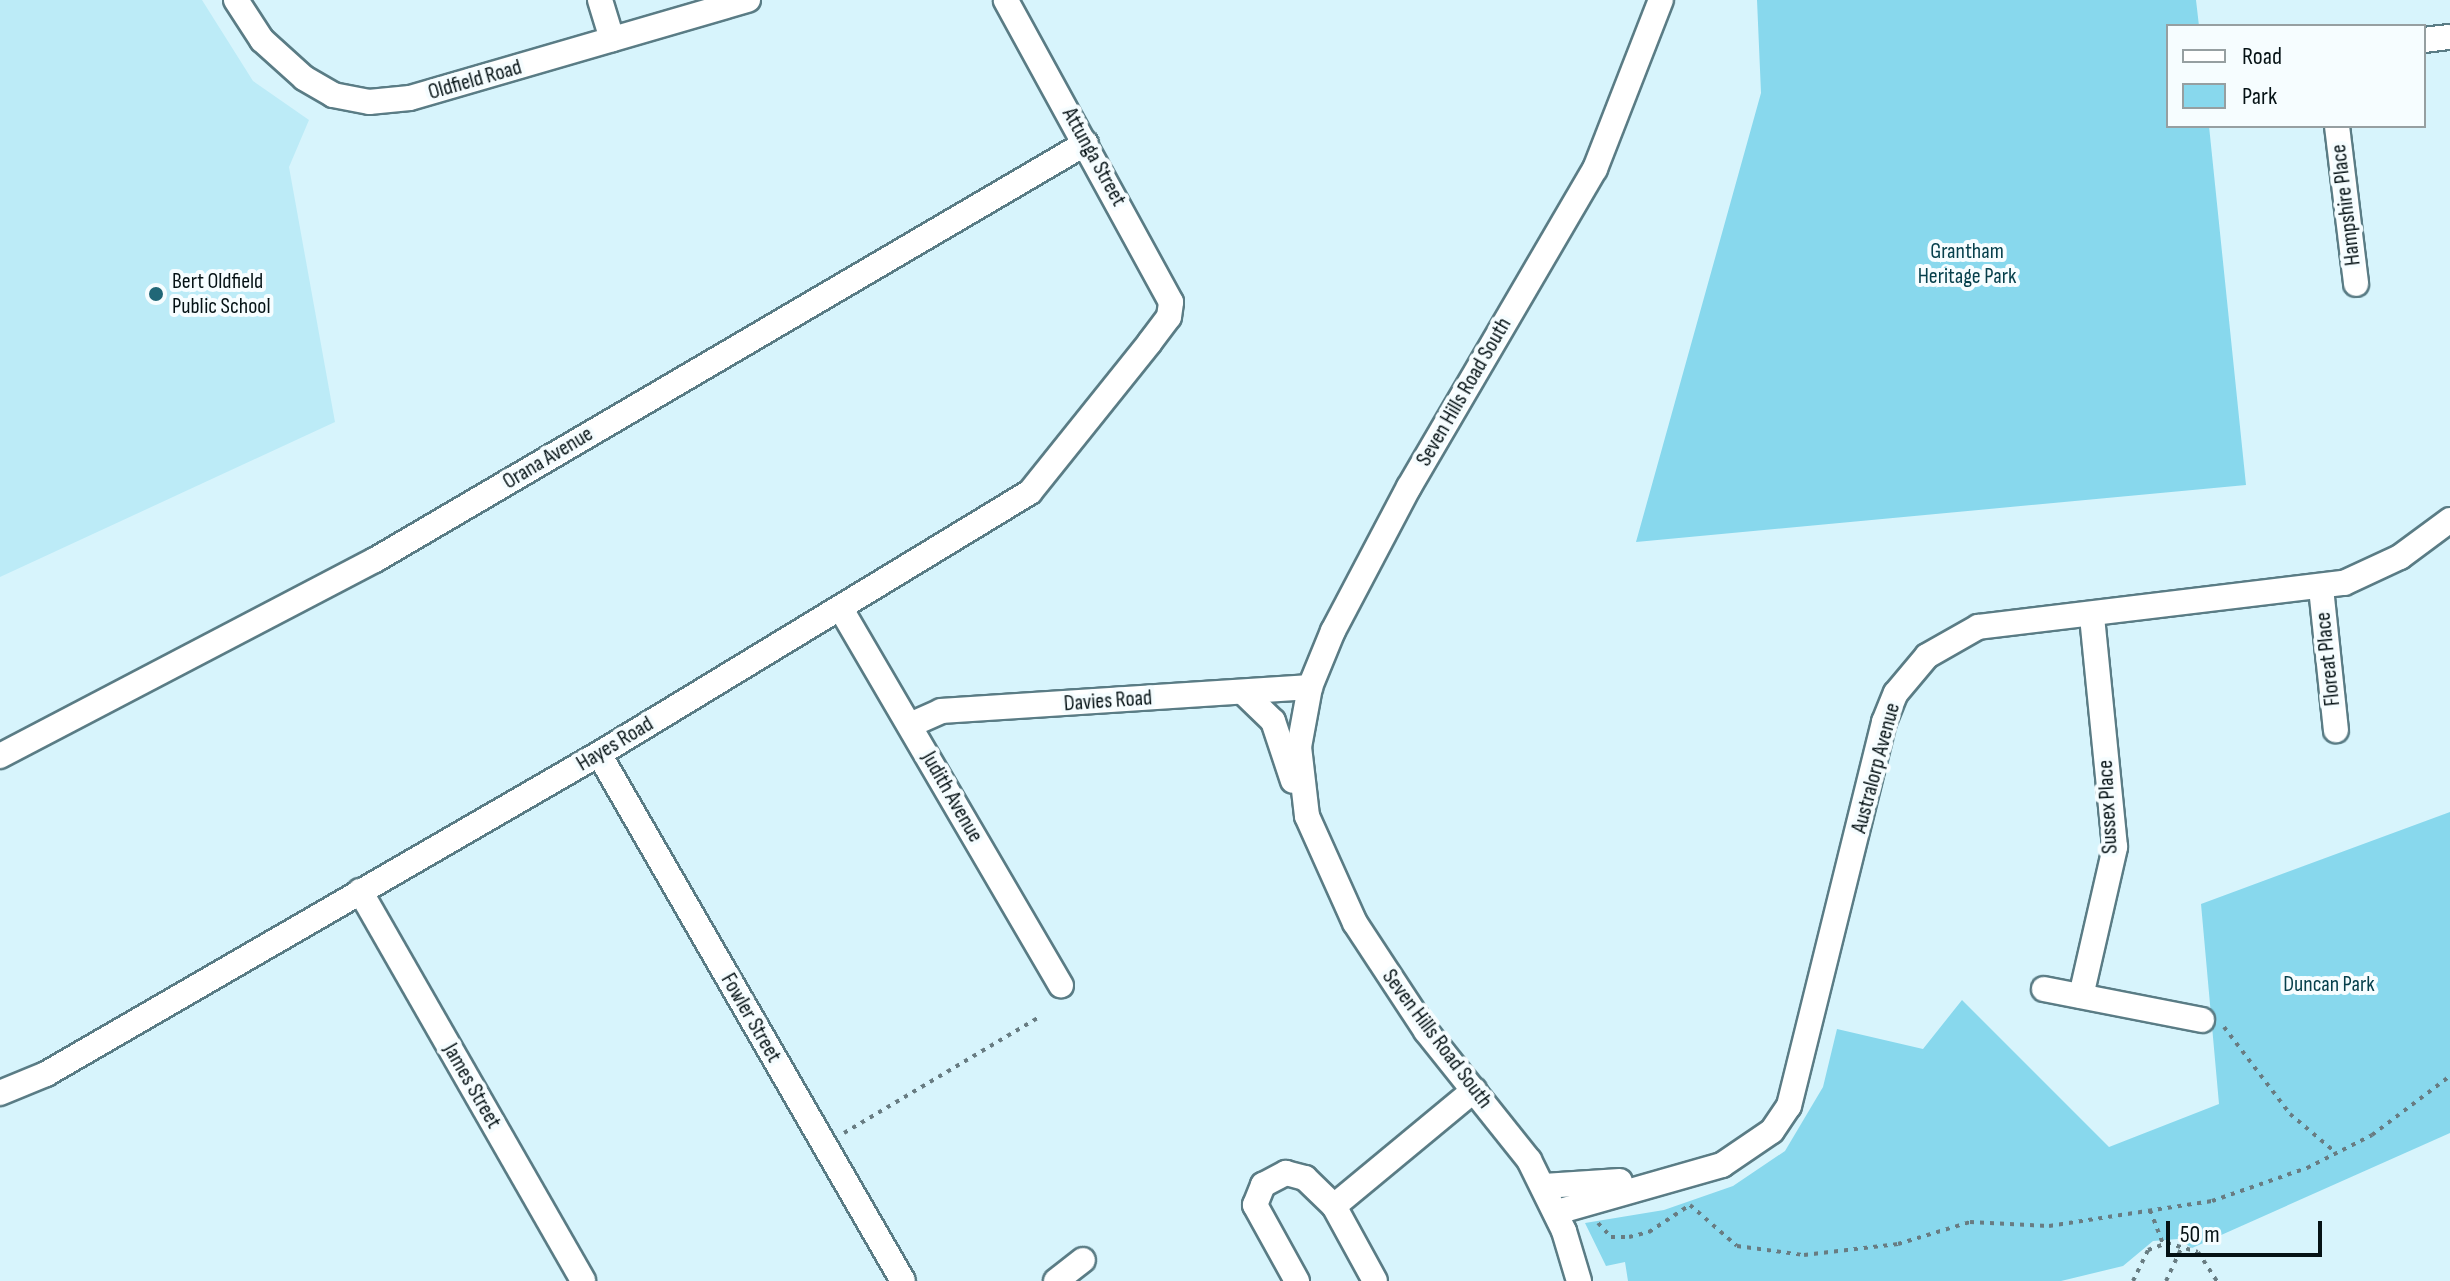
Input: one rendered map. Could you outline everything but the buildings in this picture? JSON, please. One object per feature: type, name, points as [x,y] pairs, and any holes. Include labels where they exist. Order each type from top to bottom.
[{"type":"street","name":"Oldfield Road","points":[[236,0],[262,40],[304,78],[333,95],[369,102],[410,98],[748,0]]},
{"type":"street","points":[[600,0],[612,39]]},
{"type":"street","name":"Attunga Street","points":[[1006,0],[1162,277],[1171,302],[1169,317]]},
{"type":"street","name":"Seven Hills Road South","points":[[1301,793],[1299,747],[1310,687],[1402,500],[1595,169],[1661,0]]},
{"type":"street","points":[[2426,40],[2450,37]]},
{"type":"street","name":"Hampshire Place","points":[[2337,128],[2356,284]]},
{"type":"street","name":"Orana Avenue","points":[[0,756],[375,560],[1086,143]]},
{"type":"street","name":"Hayes Road","points":[[0,1093],[18,1090],[599,754],[1030,492],[1169,317]]},
{"type":"street","name":"Australorp Avenue","points":[[1557,1212],[1583,1201],[1678,1178],[1743,1154],[1789,1106],[1884,722],[1905,679],[1942,644],[1978,627],[2321,588],[2382,568],[2450,520]]},
{"type":"street","name":"Floreat Place","points":[[2321,588],[2336,730]]},
{"type":"street","name":"Judith Avenue","points":[[841,609],[1061,985]]},
{"type":"street","name":"Sussex Place","points":[[2081,996],[2115,847],[2092,615]]},
{"type":"street","name":"Davies Road","points":[[910,725],[941,711],[1310,687]]},
{"type":"street","name":"Seven Hills Road South","points":[[1244,693],[1273,721],[1289,776],[1301,793],[1355,923],[1404,1001],[1544,1186],[1557,1212],[1579,1281]]},
{"type":"street","name":"Fowler Street","points":[[599,754],[903,1281]]},
{"type":"street","name":"James Street","points":[[360,891],[583,1281]]},
{"type":"street","points":[[2044,989],[2202,1020]]},
{"type":"street","points":[[1334,1206],[1474,1090]]},
{"type":"street","points":[[1297,1281],[1257,1211],[1257,1194],[1274,1177],[1296,1173],[1334,1206],[1375,1281]]},
{"type":"street","name":"Australorp Avenue","points":[[1544,1186],[1678,1178]]},
{"type":"street","points":[[1056,1281],[1083,1260]]},
{"type":"path","points":[[842,1134],[1039,1017]]},
{"type":"path","points":[[2202,1020],[2211,1017],[2222,1024],[2290,1114],[2334,1151]]},
{"type":"path","points":[[1583,1201],[1611,1237],[1649,1232],[1690,1205],[1737,1246],[1804,1255],[1898,1244],[1970,1222],[2049,1226],[2212,1201],[2307,1168],[2334,1151],[2372,1135],[2450,1076]]},
{"type":"path","points":[[2150,1210],[2163,1244]]},
{"type":"path","points":[[2133,1281],[2148,1250],[2163,1244],[2183,1245],[2198,1252],[2217,1281]]},
{"type":"path","points":[[2166,1281],[2183,1245]]},
{"type":"shaded area","name":"Bert Oldfield Public School","points":[[0,0],[202,0],[253,81],[309,120],[289,167],[335,422],[0,577]]},
{"type":"green space","name":"Grantham Heritage Park","points":[[1757,0],[2196,0],[2199,24],[2166,24],[2166,128],[2209,128],[2246,485],[1636,542],[1761,93]]},
{"type":"green space","name":"Duncan Park","points":[[2450,812],[2450,1133],[2192,1248],[2178,1239],[2153,1241],[2123,1266],[2061,1281],[1628,1281],[1625,1262],[1606,1266],[1585,1223],[1664,1210],[1733,1186],[1785,1151],[1823,1087],[1837,1029],[1923,1049],[1962,1000],[2109,1147],[2219,1104],[2201,904]]},
{"type":"place","name":"Bert Oldfield Public School","points":[[156,294]]}]
